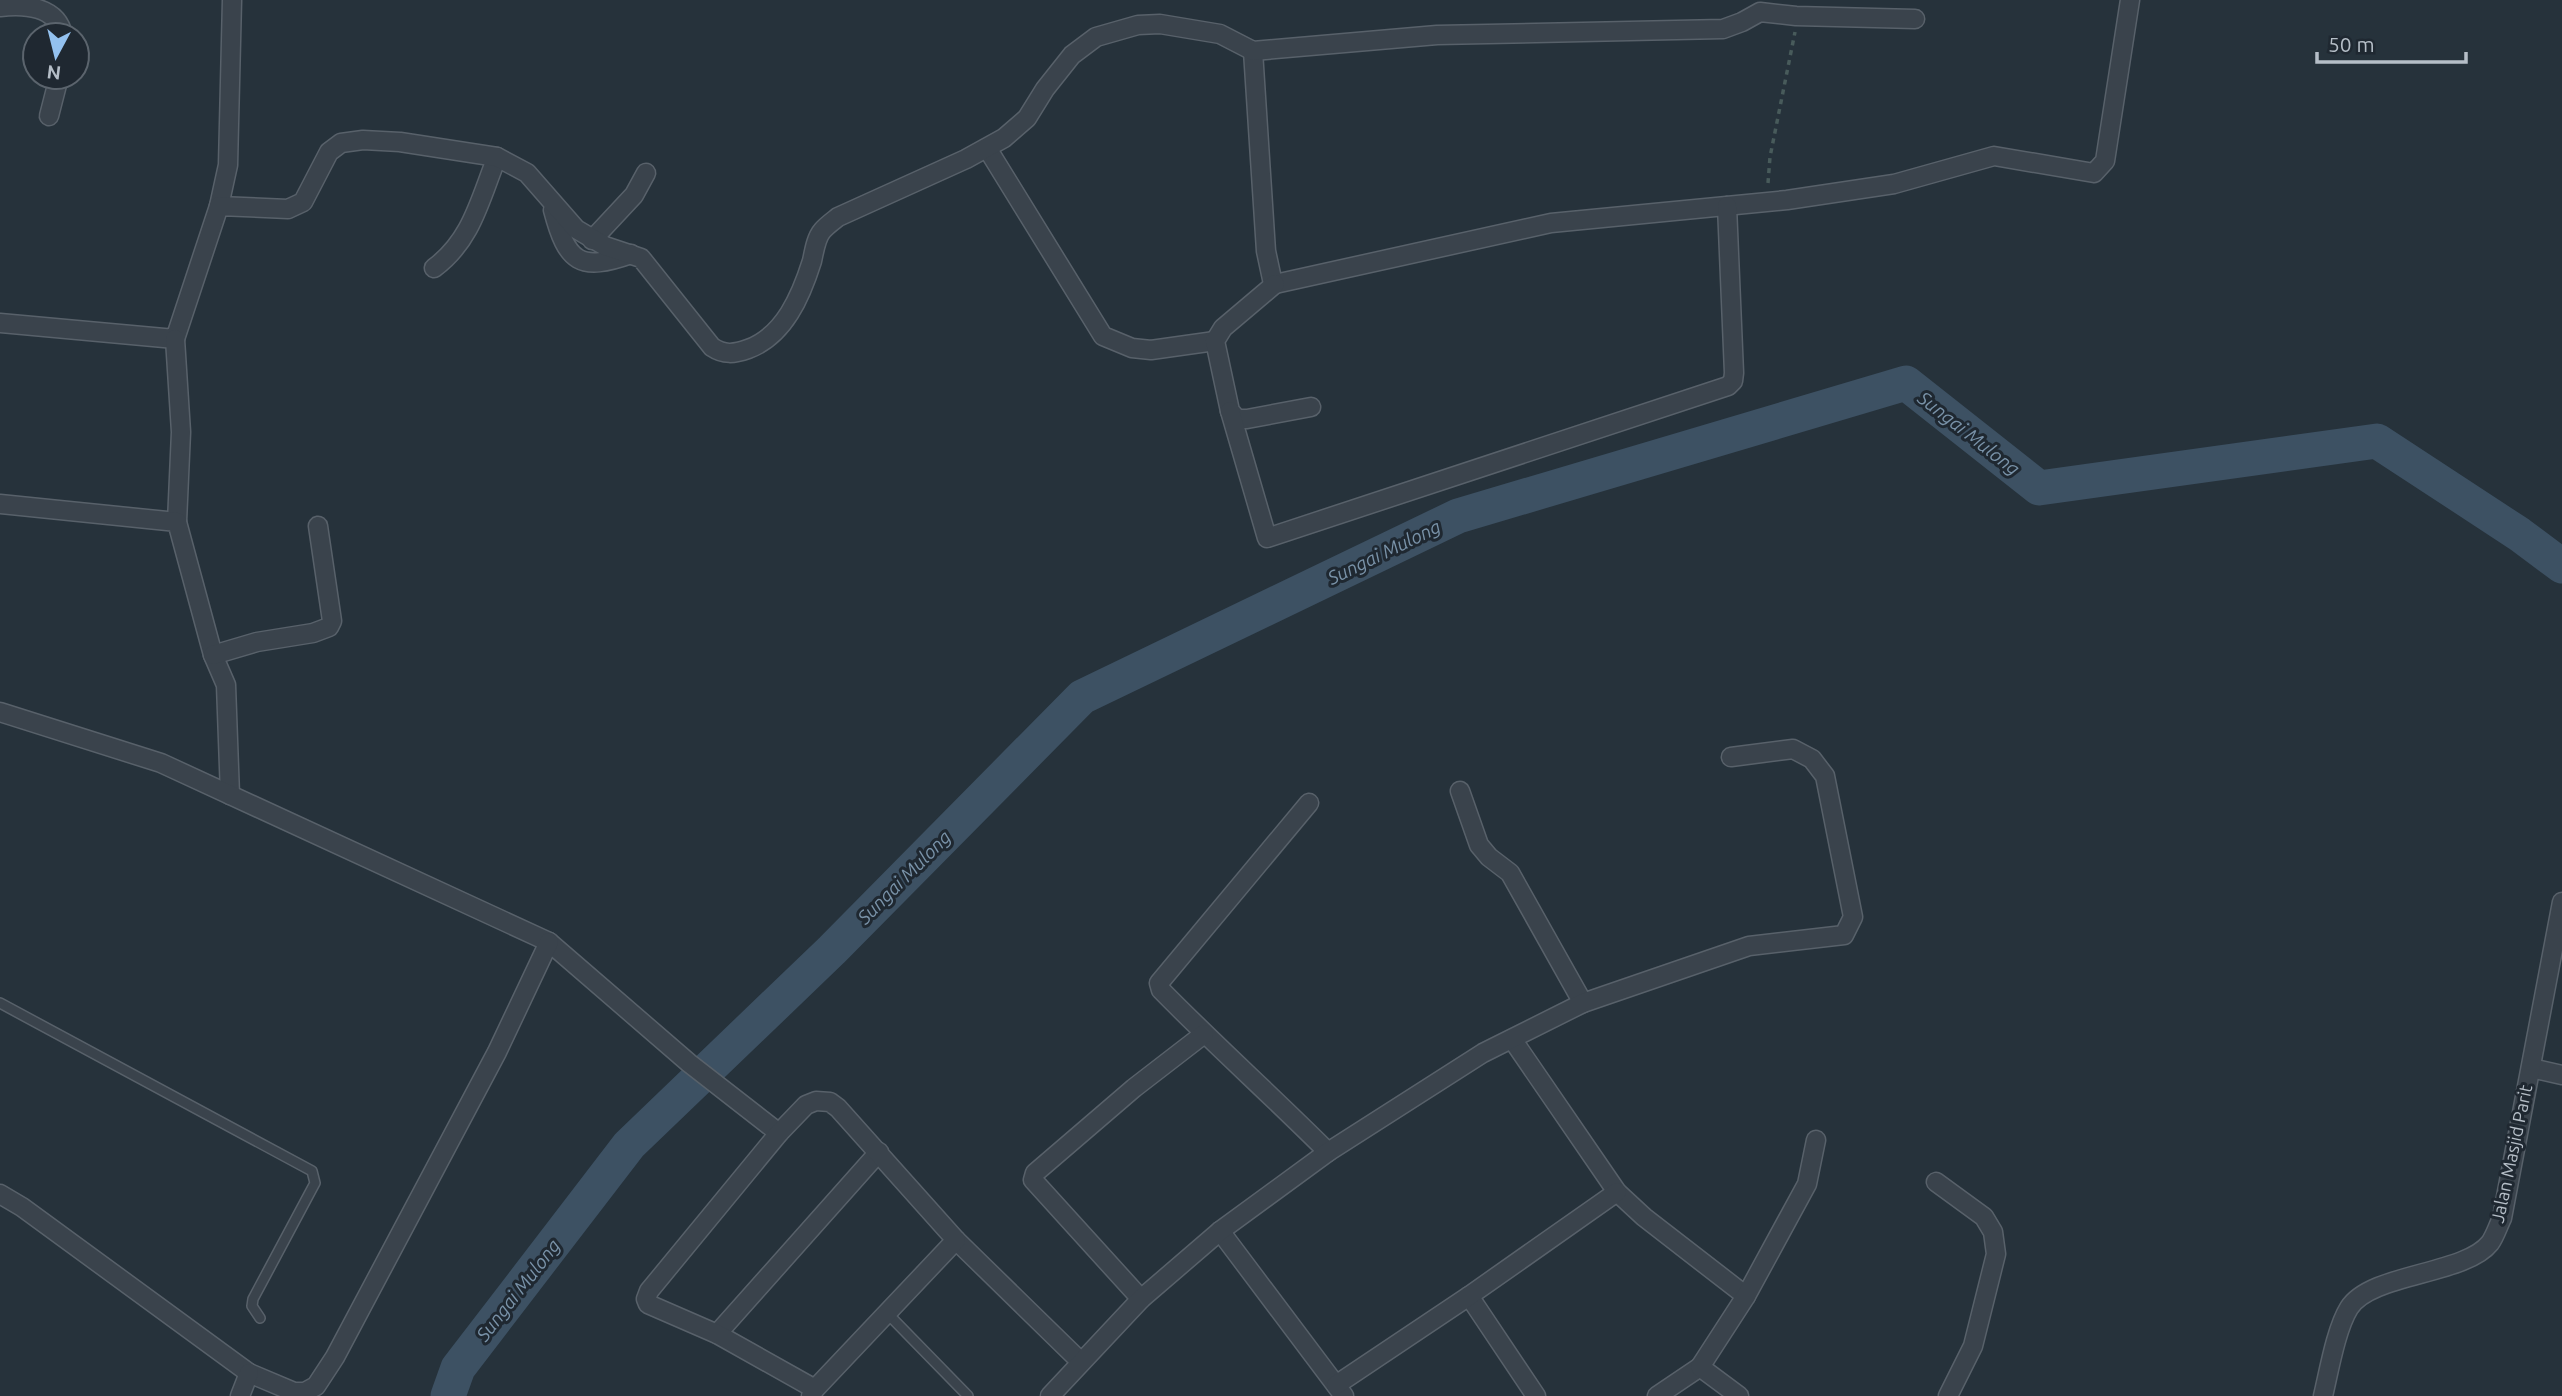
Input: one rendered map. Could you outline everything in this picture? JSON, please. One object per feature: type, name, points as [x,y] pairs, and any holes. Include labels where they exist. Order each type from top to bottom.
[{"type":"street","points":[[230,795],[226,685],[213,655],[177,522],[180,432],[175,339],[219,206],[228,165],[232,0]]},
{"type":"street","points":[[1727,206],[1734,373],[1733,381],[1728,386],[1267,538],[1230,411],[1215,341],[1223,328],[1276,284],[1551,223],[1768,202],[1894,184],[1994,156],[2094,173],[2105,161],[2130,0]]},
{"type":"street","points":[[0,6],[21,5],[43,10],[57,21]]},
{"type":"street","points":[[219,206],[288,209],[303,202],[328,152],[341,143],[363,140],[400,142],[497,157],[527,173],[576,229],[592,240],[640,258],[712,347],[721,353],[729,354],[764,343],[793,308],[804,286],[820,232],[838,217],[1004,138],[1027,118],[1045,89],[1072,55],[1096,37],[1138,24],[1160,24],[1220,34],[1253,51],[1437,35],[1723,29],[1760,12],[1796,16],[1915,19]]},
{"type":"street","points":[[1253,51],[1266,251],[1272,279],[1276,284]]},
{"type":"street","points":[[49,116],[55,91]]},
{"type":"street","points":[[987,148],[1104,336],[1132,348],[1151,350],[1215,341]]},
{"type":"street","points":[[434,268],[451,255],[466,234],[497,157]]},
{"type":"street","points":[[592,240],[634,195],[646,173]]},
{"type":"street","points":[[551,201],[561,230],[576,258],[587,263],[601,263],[631,254]]},
{"type":"street","points":[[0,323],[175,339]]},
{"type":"street","points":[[1230,411],[1237,419],[1247,419],[1311,407]]},
{"type":"street","points":[[0,504],[177,522]]},
{"type":"street","points":[[213,655],[257,642],[313,633],[330,627],[332,621],[318,526]]},
{"type":"street","points":[[0,712],[161,763],[549,942],[689,1063],[779,1133]]},
{"type":"street","points":[[1050,1396],[1141,1299],[1220,1231],[1328,1152],[1483,1053],[1583,1003],[1749,946],[1844,934],[1853,917],[1825,776],[1812,759],[1793,749],[1731,757]]},
{"type":"street","points":[[1460,791],[1479,845],[1489,857],[1510,873],[1583,1003]]},
{"type":"street","points":[[1309,803],[1159,983],[1161,990],[1204,1034],[1328,1152]]},
{"type":"street","name":"Jalan Masjid Parit","points":[[2323,1396],[2349,1308],[2362,1294],[2467,1258],[2489,1244],[2502,1218],[2562,902]]},
{"type":"street","points":[[0,1194],[249,1373],[294,1392],[305,1392],[316,1386],[335,1357],[491,1064],[549,942]]},
{"type":"street","points":[[1141,1299],[1032,1180],[1035,1173],[1134,1088],[1204,1034]]},
{"type":"street","points":[[1512,1039],[1617,1192],[1644,1217],[1746,1296]]},
{"type":"street","points":[[2531,1068],[2562,1075]]},
{"type":"street","points":[[956,1240],[813,1392],[717,1334],[649,1304],[646,1299],[649,1291],[779,1133],[806,1105],[816,1101],[830,1102],[879,1152],[956,1240],[1081,1362]]},
{"type":"street","points":[[1657,1396],[1700,1367],[1746,1296],[1807,1184],[1816,1140]]},
{"type":"street","points":[[717,1334],[879,1152]]},
{"type":"street","points":[[1937,1182],[1984,1217],[1993,1232],[1996,1254],[1973,1346],[1948,1396]]},
{"type":"street","points":[[1220,1231],[1340,1391],[1617,1192]]},
{"type":"street","points":[[1469,1296],[1536,1396]]},
{"type":"street","points":[[1700,1367],[1740,1396]]},
{"type":"street","points":[[240,1396],[249,1373]]},
{"type":"lane","points":[[0,1003],[312,1171],[315,1183],[253,1299],[252,1306],[260,1318]]},
{"type":"lane","points":[[887,1313],[968,1396]]},
{"type":"path","points":[[1768,202],[1770,157],[1796,16]]},
{"type":"waterway","name":"Sungai Mulong","points":[[448,1396],[458,1368],[629,1145],[832,950],[1082,697],[1458,516],[1906,383],[2039,488],[2377,441],[2519,534],[2562,566]]}]
